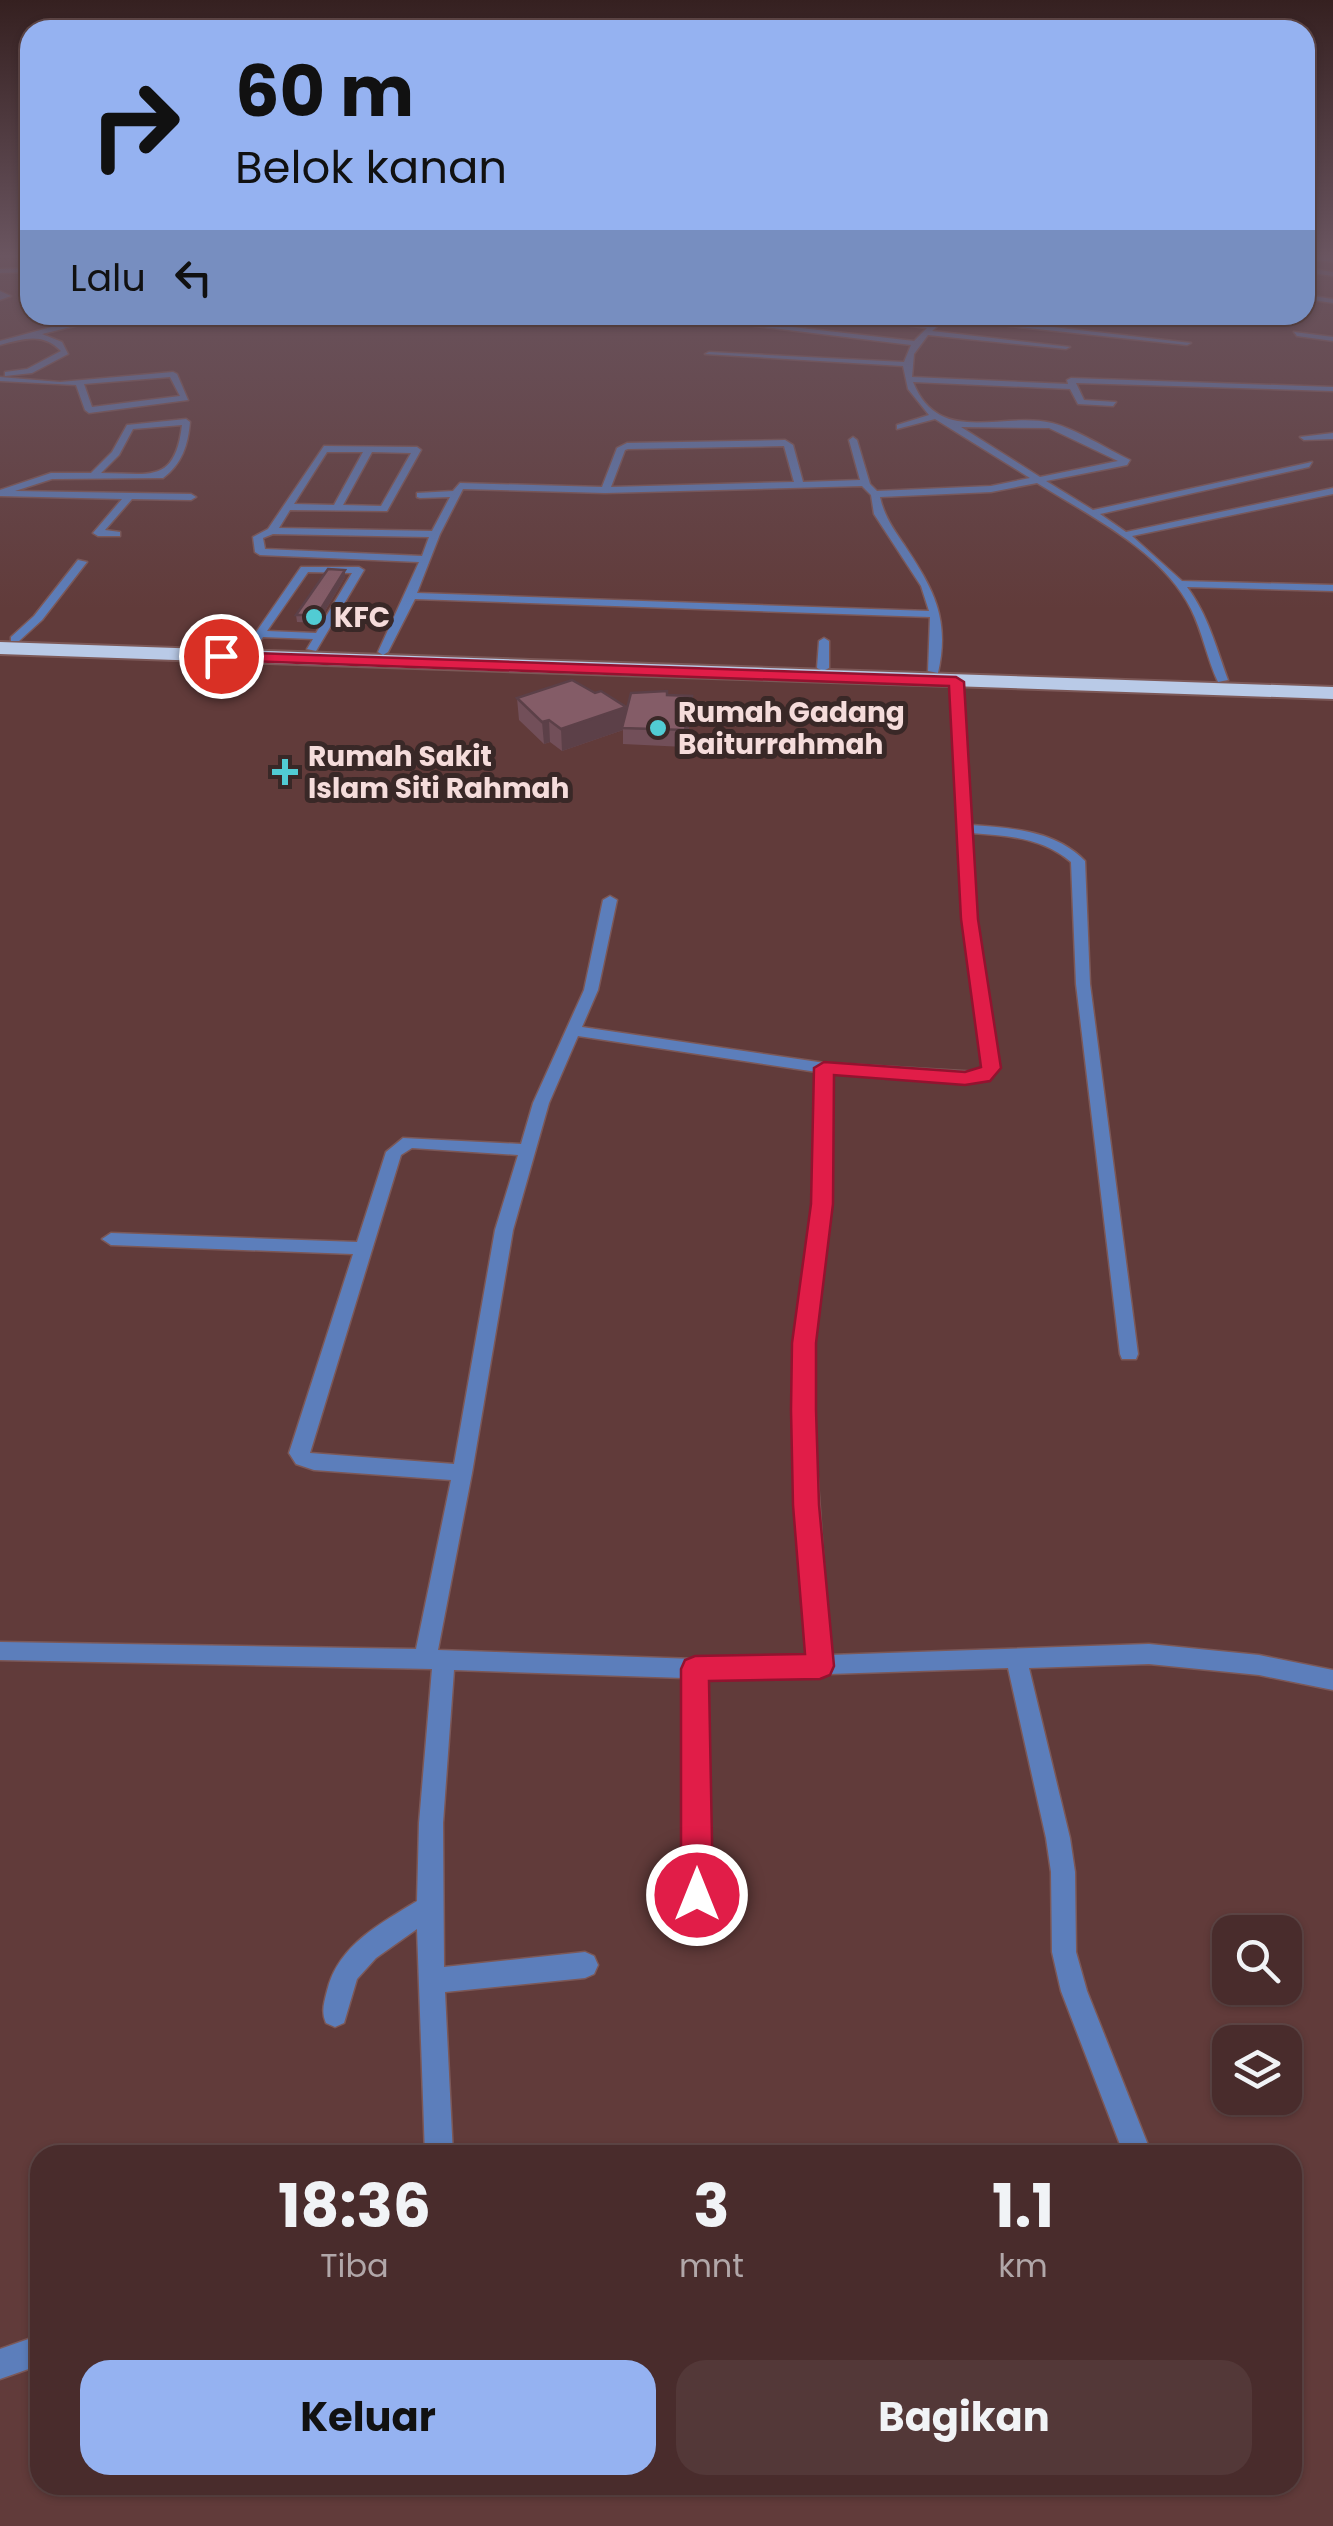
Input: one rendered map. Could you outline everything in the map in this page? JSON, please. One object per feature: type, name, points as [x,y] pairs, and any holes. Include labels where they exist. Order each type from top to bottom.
[{"type":"highway","points":[[5,642],[316,642],[382,652],[956,682],[1333,693]]},
{"type":"highway","points":[[5,642],[759,669],[1333,683]]},
{"type":"street","points":[[908,373],[921,402],[936,415],[1034,480],[1095,512],[1178,584],[1194,604],[1222,680]]},
{"type":"street","points":[[0,377],[79,383],[174,374],[186,398],[89,410],[79,383]]},
{"type":"street","points":[[129,378],[138,405]]},
{"type":"street","points":[[910,379],[1072,387]]},
{"type":"street","points":[[1113,404],[1080,402],[1071,380],[1333,389]]},
{"type":"street","points":[[900,427],[936,415]]},
{"type":"street","points":[[0,493],[51,476],[93,476],[166,474],[184,446],[186,422],[131,426],[116,453],[93,476]]},
{"type":"street","points":[[875,494],[964,492],[1127,462],[1048,424],[954,424]]},
{"type":"street","points":[[1304,438],[1333,436]]},
{"type":"street","points":[[853,440],[879,514],[926,586],[935,614],[934,671]]},
{"type":"street","points":[[605,490],[622,447],[627,446],[785,443],[789,445],[799,483]]},
{"type":"street","points":[[272,530],[324,448],[418,451],[386,508],[288,507]]},
{"type":"street","points":[[337,508],[370,448]]},
{"type":"street","points":[[1095,512],[1309,464]]},
{"type":"street","points":[[382,652],[460,486],[605,490],[866,484]]},
{"type":"street","points":[[1124,535],[1333,490]]},
{"type":"street","points":[[0,493],[190,497]]},
{"type":"street","points":[[420,495],[454,494]]},
{"type":"street","points":[[116,534],[98,533],[129,496]]},
{"type":"street","points":[[425,559],[260,552],[258,537],[272,530],[435,534]]},
{"type":"street","points":[[5,642],[38,618],[82,562]]},
{"type":"street","points":[[256,640],[305,569],[360,570],[316,642]]},
{"type":"street","points":[[1178,584],[1333,588]]},
{"type":"street","points":[[411,596],[935,614]]},
{"type":"street","points":[[823,668],[824,642]]},
{"type":"street","points":[[571,1030],[824,1068],[965,1078],[989,1074],[992,1058],[970,919],[956,682]]},
{"type":"street","points":[[966,830],[1020,834],[1049,841],[1065,848],[1078,861],[1083,984],[1129,1354]]},
{"type":"street","points":[[439,2145],[429,1908],[434,1659],[504,1230],[526,1150],[571,1030],[591,990],[610,900]]},
{"type":"street","points":[[820,1666],[806,1505],[803,1410],[804,1343],[822,1204],[824,1068]]},
{"type":"street","points":[[462,1473],[314,1462],[300,1456],[389,1158],[401,1146],[424,1142],[526,1150]]},
{"type":"street","points":[[111,1239],[362,1248]]},
{"type":"street","points":[[0,1651],[434,1659],[695,1669],[1149,1654],[1259,1665],[1333,1680]]},
{"type":"street","points":[[1017,1661],[1058,1838],[1063,1872],[1064,1952],[1074,1992],[1134,2145]]},
{"type":"street","points":[[695,1669],[697,1895]]},
{"type":"street","points":[[335,2014],[342,1980],[350,1969],[376,1944],[429,1908]]},
{"type":"street","points":[[431,1981],[585,1965]]},
{"type":"street","points":[[0,2364],[30,2354]]},
{"type":"building","points":[[328,569],[345,570],[317,615],[296,615]]},
{"type":"building","points":[[572,680],[595,693],[601,691],[626,707],[561,729],[549,720],[542,722],[517,698]]},
{"type":"building","points":[[667,691],[667,695],[692,696],[685,730],[622,728],[631,693]]},
{"type":"place","name":"KFC","points":[[314,617]]},
{"type":"place","name":"Rumah Gadang Baiturrahmah","points":[[658,728]]},
{"type":"place","name":"Rumah Sakit Islam Siti Rahmah","points":[[285,772]]},
{"type":"route","points":[[221,656],[956,682],[970,919],[991,1068],[983,1077],[965,1078],[824,1068],[822,1204],[804,1343],[803,1410],[806,1505],[820,1666],[695,1669],[697,1895]]}]
